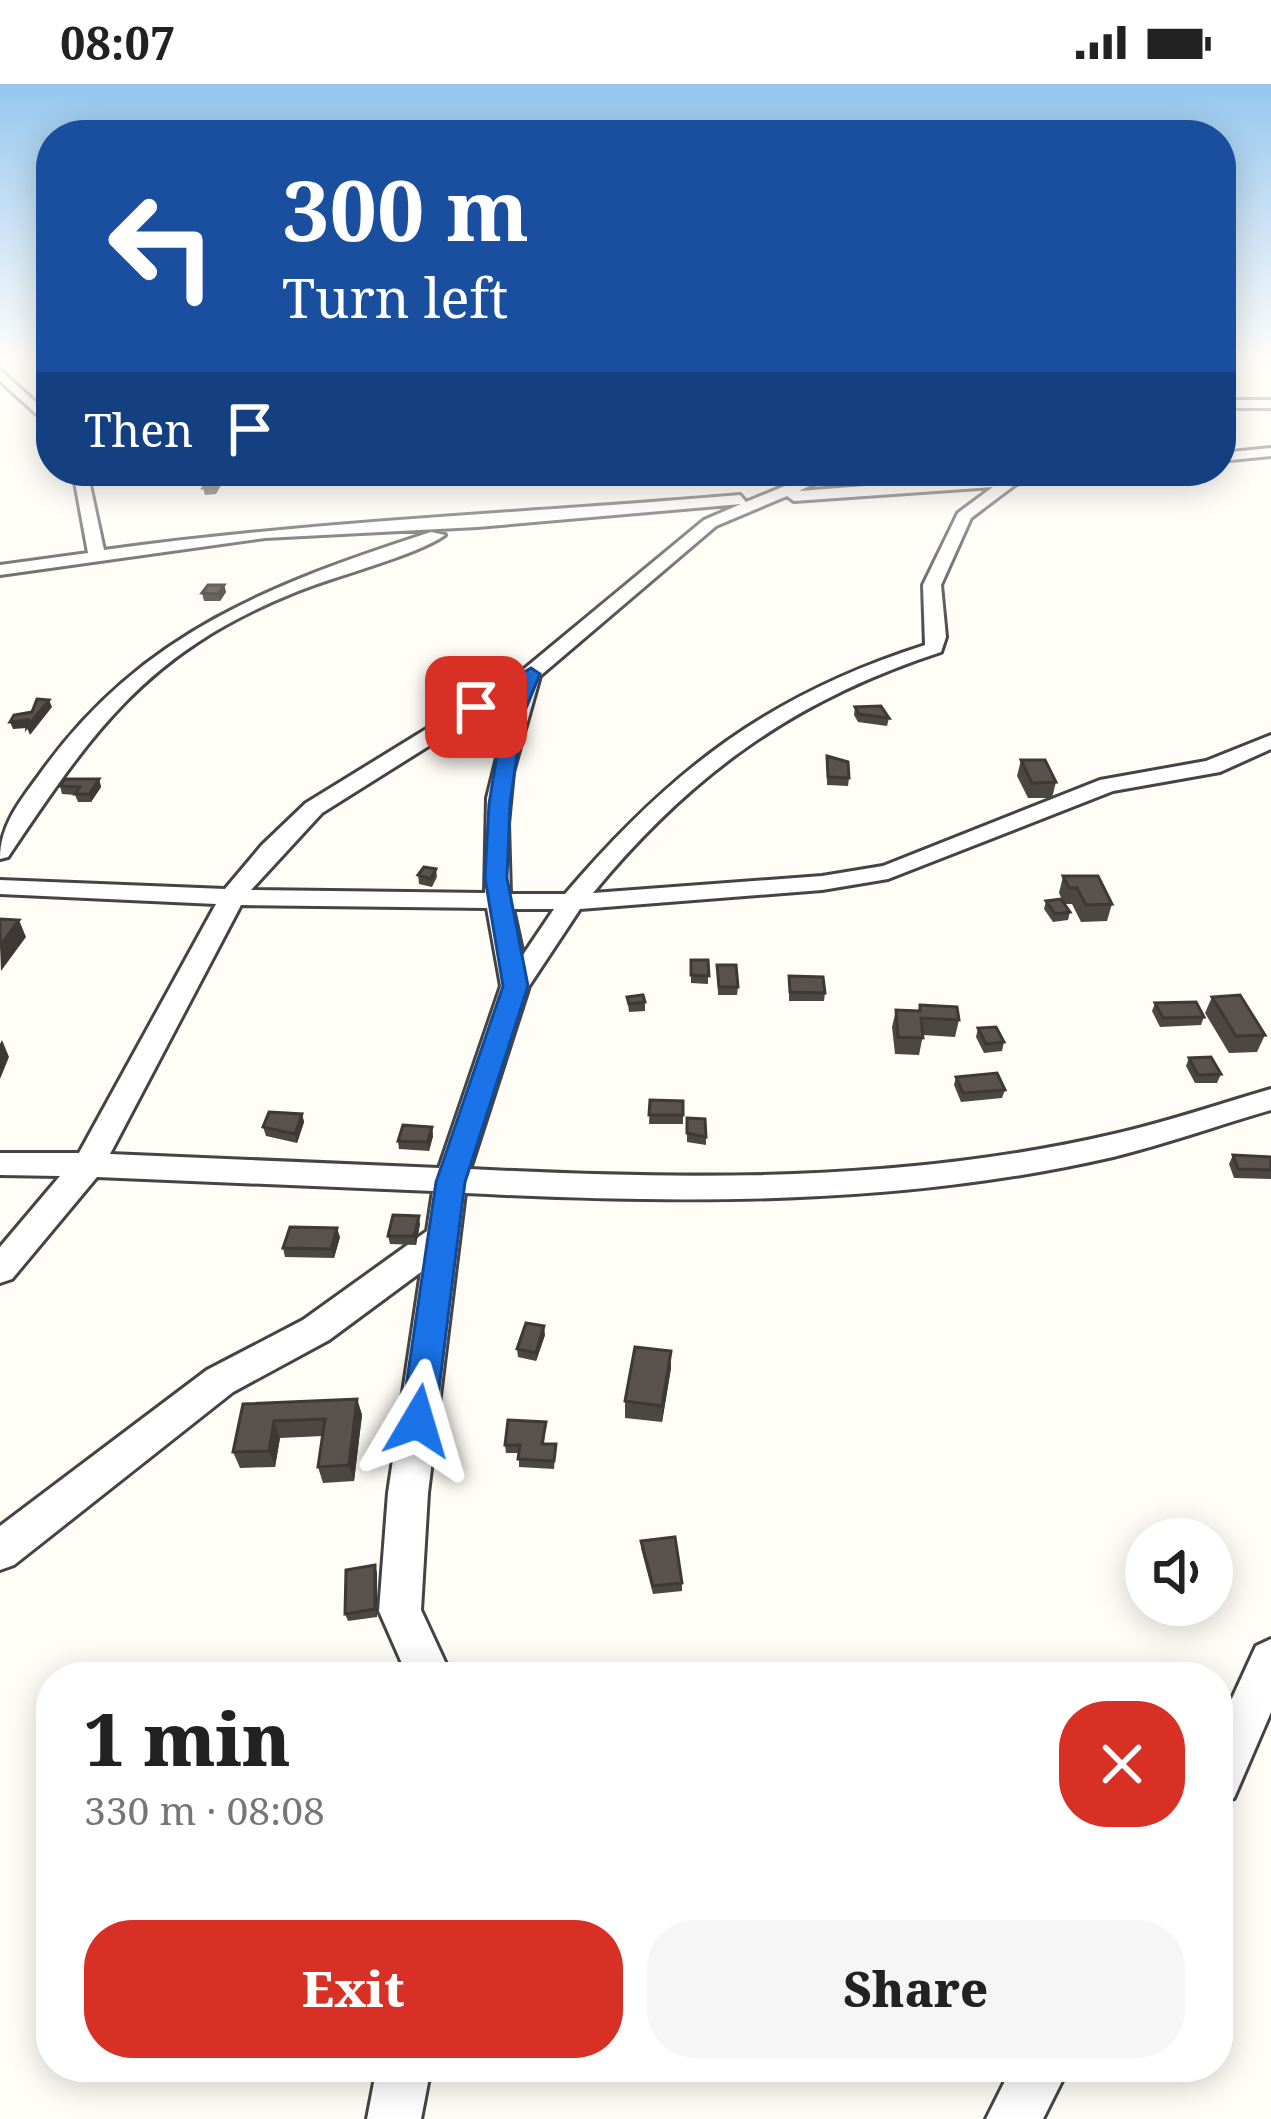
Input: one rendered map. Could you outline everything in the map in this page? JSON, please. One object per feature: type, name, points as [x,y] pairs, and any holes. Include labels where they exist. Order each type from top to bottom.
[{"type":"street","points":[[83,486],[97,556]]},
{"type":"street","points":[[0,1270],[90,1163],[234,895],[270,850],[314,808],[531,674],[692,536],[718,519],[799,486]]},
{"type":"street","points":[[0,570],[265,533],[477,522],[936,486]]},
{"type":"street","points":[[422,1662],[407,1633],[398,1587],[442,1238],[450,1182],[515,986],[572,902],[652,811],[715,756],[857,673],[934,648],[932,585],[937,567],[964,516],[1004,486]]},
{"type":"street","points":[[0,852],[62,760],[127,685],[152,664],[295,583],[477,522]]},
{"type":"street","points":[[515,986],[496,878],[502,765],[513,718],[531,674]]},
{"type":"street","points":[[0,887],[105,895],[572,902],[822,884],[888,872],[1108,785],[1212,767],[1271,740]]},
{"type":"street","points":[[0,1164],[90,1163],[450,1182],[777,1190],[913,1179],[1088,1154],[1184,1130],[1271,1099]]},
{"type":"street","points":[[0,1551],[220,1381],[316,1330],[442,1238]]},
{"type":"street","points":[[1233,1748],[1271,1661]]},
{"type":"street","points":[[394,2119],[401,2082]]},
{"type":"street","points":[[1012,2119],[1033,2082]]},
{"type":"building","points":[[208,585],[224,585],[218,594],[202,593]]},
{"type":"building","points":[[37,699],[49,700],[27,727],[28,720],[10,722],[14,715],[32,712]]},
{"type":"building","points":[[881,706],[889,718],[859,714],[855,707]]},
{"type":"building","points":[[827,756],[848,762],[849,778],[828,777]]},
{"type":"building","points":[[1021,760],[1045,760],[1056,782],[1032,783]]},
{"type":"building","points":[[65,779],[99,779],[89,794],[75,794],[80,787],[60,786]]},
{"type":"building","points":[[424,867],[436,869],[431,879],[418,875]]},
{"type":"building","points":[[1063,876],[1098,876],[1112,904],[1086,905]]},
{"type":"building","points":[[1061,899],[1070,912],[1055,914],[1046,901]]},
{"type":"building","points":[[0,919],[19,920],[0,946]]},
{"type":"building","points":[[691,960],[708,960],[709,976],[691,975]]},
{"type":"building","points":[[717,965],[736,965],[738,987],[719,987]]},
{"type":"building","points":[[789,976],[823,977],[825,993],[790,992]]},
{"type":"building","points":[[643,995],[645,1002],[629,1004],[627,997]]},
{"type":"building","points":[[1240,995],[1265,1035],[1236,1036],[1212,997]]},
{"type":"building","points":[[1196,1002],[1204,1017],[1163,1018],[1155,1003]]},
{"type":"building","points":[[920,1005],[957,1007],[959,1020],[921,1018],[923,1038],[898,1037],[896,1010],[920,1011]]},
{"type":"building","points":[[996,1027],[1004,1042],[986,1044],[978,1028]]},
{"type":"building","points":[[1211,1057],[1221,1074],[1198,1075],[1189,1058]]},
{"type":"building","points":[[997,1073],[1005,1090],[963,1093],[956,1077]]},
{"type":"building","points":[[650,1100],[683,1101],[683,1115],[649,1115]]},
{"type":"building","points":[[269,1112],[302,1114],[295,1134],[263,1127]]},
{"type":"building","points":[[687,1118],[705,1119],[706,1137],[687,1133]]},
{"type":"building","points":[[403,1125],[432,1127],[427,1142],[398,1141]]},
{"type":"building","points":[[1233,1155],[1271,1157],[1271,1170],[1238,1169]]},
{"type":"building","points":[[393,1215],[419,1216],[414,1236],[388,1236]]},
{"type":"building","points":[[290,1227],[337,1228],[331,1249],[283,1248]]},
{"type":"building","points":[[526,1323],[544,1326],[536,1353],[517,1349]]},
{"type":"building","points":[[635,1347],[671,1351],[662,1406],[625,1401]]},
{"type":"building","points":[[357,1399],[349,1465],[318,1467],[325,1419],[274,1421],[269,1451],[233,1452],[243,1404]]},
{"type":"building","points":[[508,1420],[546,1422],[542,1444],[556,1444],[554,1461],[518,1459],[520,1445],[505,1445]]},
{"type":"building","points":[[675,1537],[682,1583],[653,1586],[641,1541]]},
{"type":"building","points":[[375,1565],[375,1609],[345,1614],[346,1570]]},
{"type":"route","points":[[418,1421],[450,1182],[515,986],[496,878],[499,804],[513,718],[531,674],[476,707]]}]
